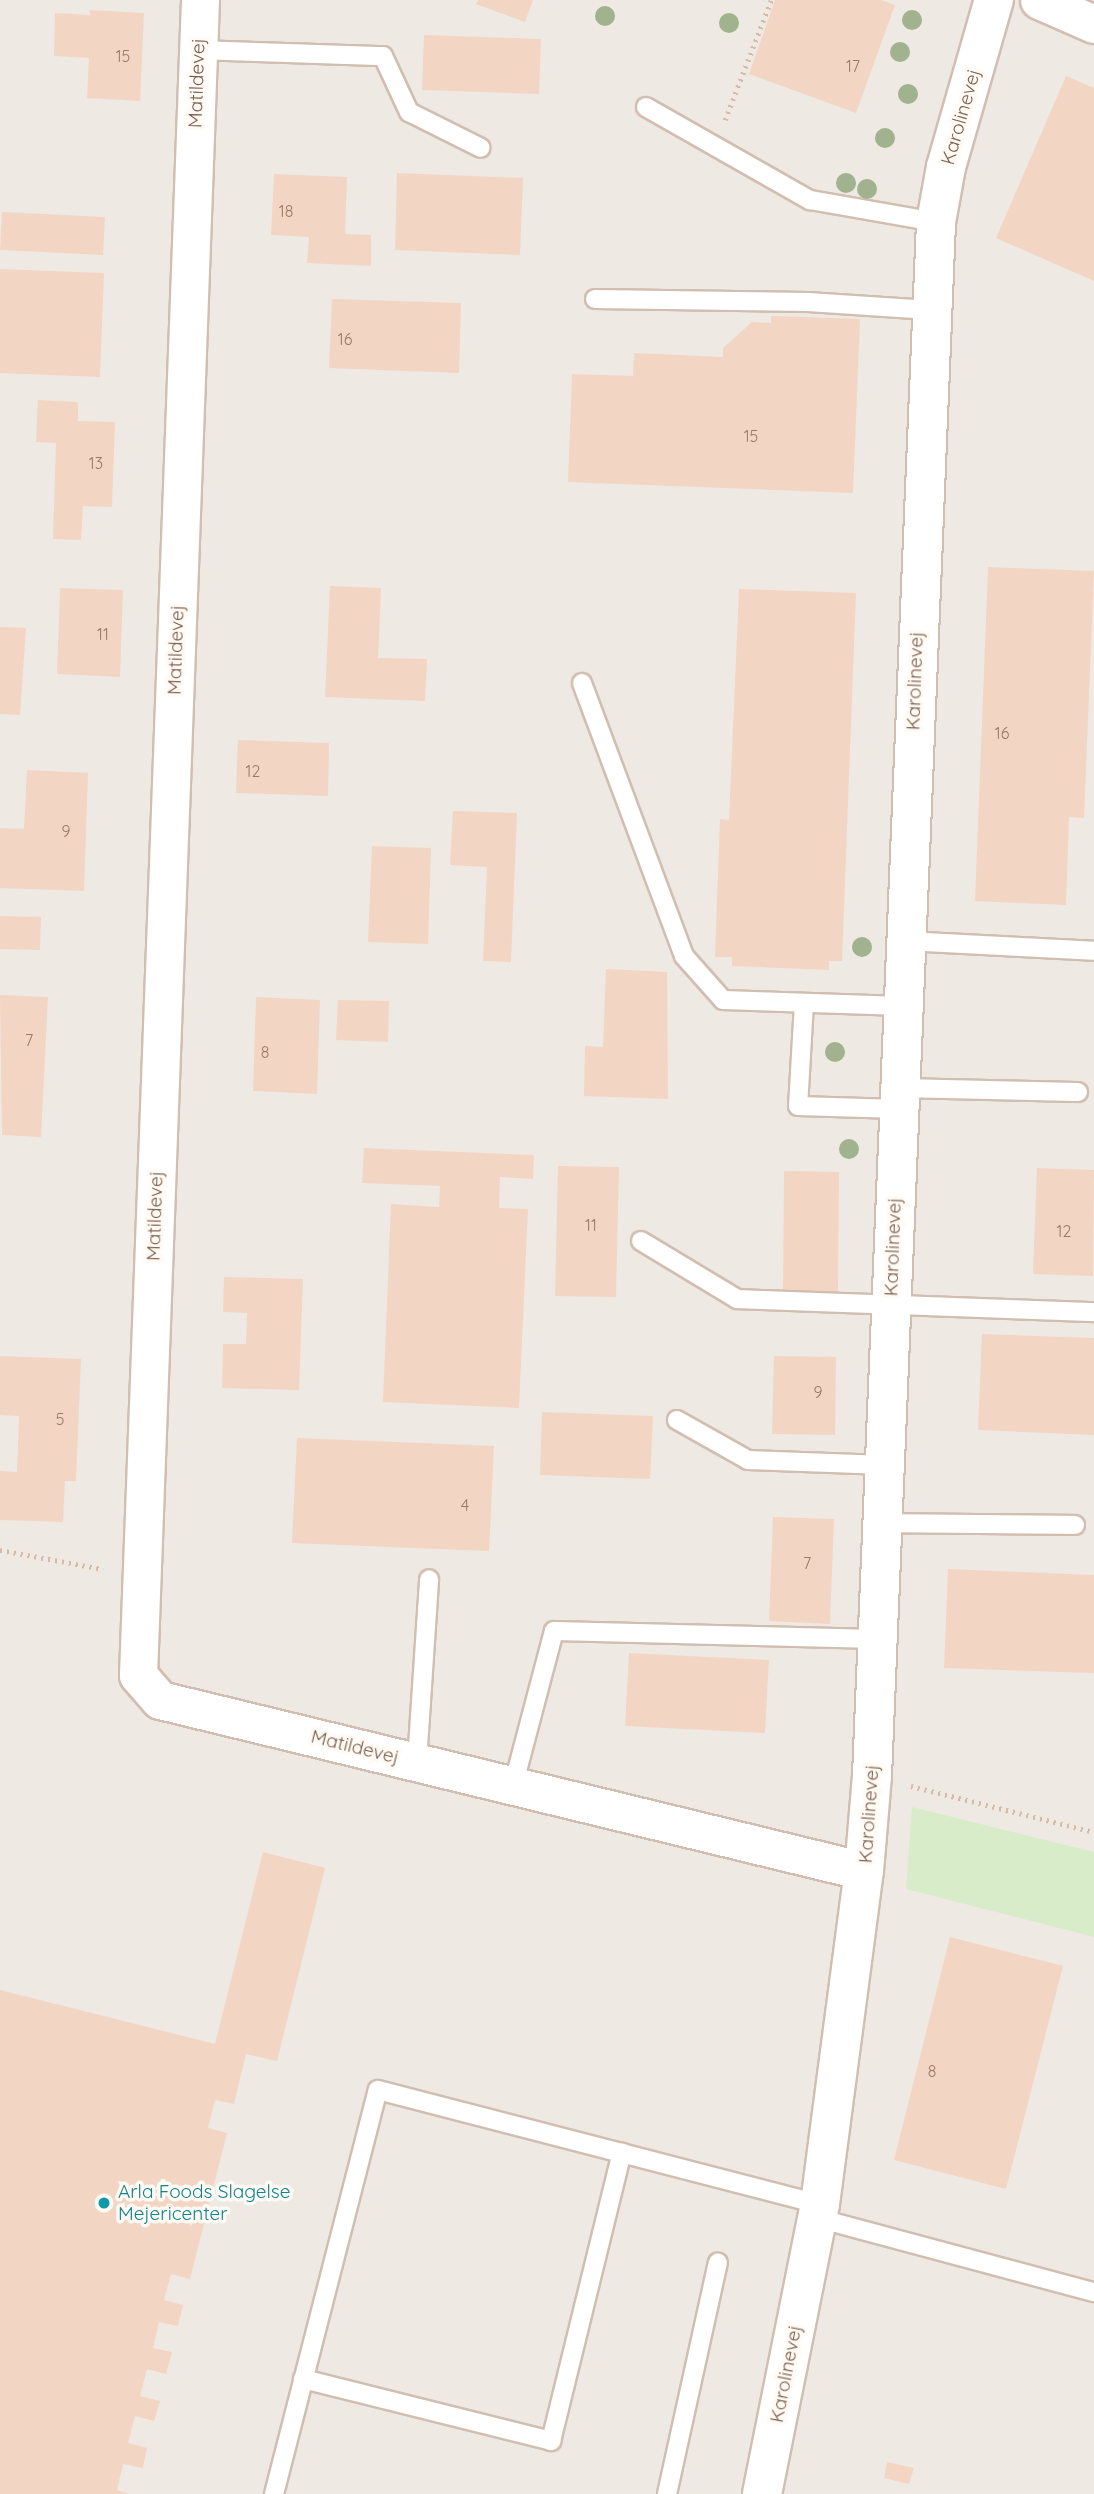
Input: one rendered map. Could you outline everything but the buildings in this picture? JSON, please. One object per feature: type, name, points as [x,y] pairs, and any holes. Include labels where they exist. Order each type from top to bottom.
[{"type":"street","name":"Matildevej","points":[[200,0],[138,1675],[160,1700],[864,1871]]},
{"type":"street","name":"Karolinevej","points":[[762,2494],[818,2211],[864,1871],[872,1776],[878,1639],[930,310],[936,222],[946,167],[994,0]]},
{"type":"street","points":[[1039,0],[1094,23]]},
{"type":"lane","points":[[198,50],[383,56],[409,112],[481,148]]},
{"type":"lane","points":[[646,107],[810,200],[936,222]]},
{"type":"lane","points":[[595,299],[808,302],[930,310]]},
{"type":"lane","points":[[582,683],[684,956],[723,1000],[902,1006]]},
{"type":"lane","points":[[905,941],[1094,951]]},
{"type":"lane","points":[[804,1003],[798,1106],[899,1098],[1078,1092]]},
{"type":"lane","points":[[641,1241],[737,1299],[1094,1312]]},
{"type":"lane","points":[[677,1420],[748,1460],[885,1465]]},
{"type":"lane","points":[[883,1523],[1075,1525]]},
{"type":"lane","points":[[417,1762],[429,1579]]},
{"type":"lane","points":[[513,1786],[554,1631],[878,1639]]},
{"type":"lane","points":[[274,2494],[378,2090],[622,2153],[1094,2292]]},
{"type":"lane","points":[[303,2379],[551,2441],[622,2153]]},
{"type":"lane","points":[[667,2494],[718,2263]]},
{"type":"path","points":[[715,147],[771,0]]},
{"type":"path","points":[[0,1550],[142,1576]]},
{"type":"path","points":[[872,1776],[1094,1832]]},
{"type":"shaded area","points":[[0,0],[1094,0],[1094,2494],[0,2494]]},
{"type":"green space","points":[[912,1807],[1094,1852],[1094,1937],[906,1889]]},
{"type":"place","name":"Arla Foods Slagelse Mejericenter","points":[[104,2203]]}]
